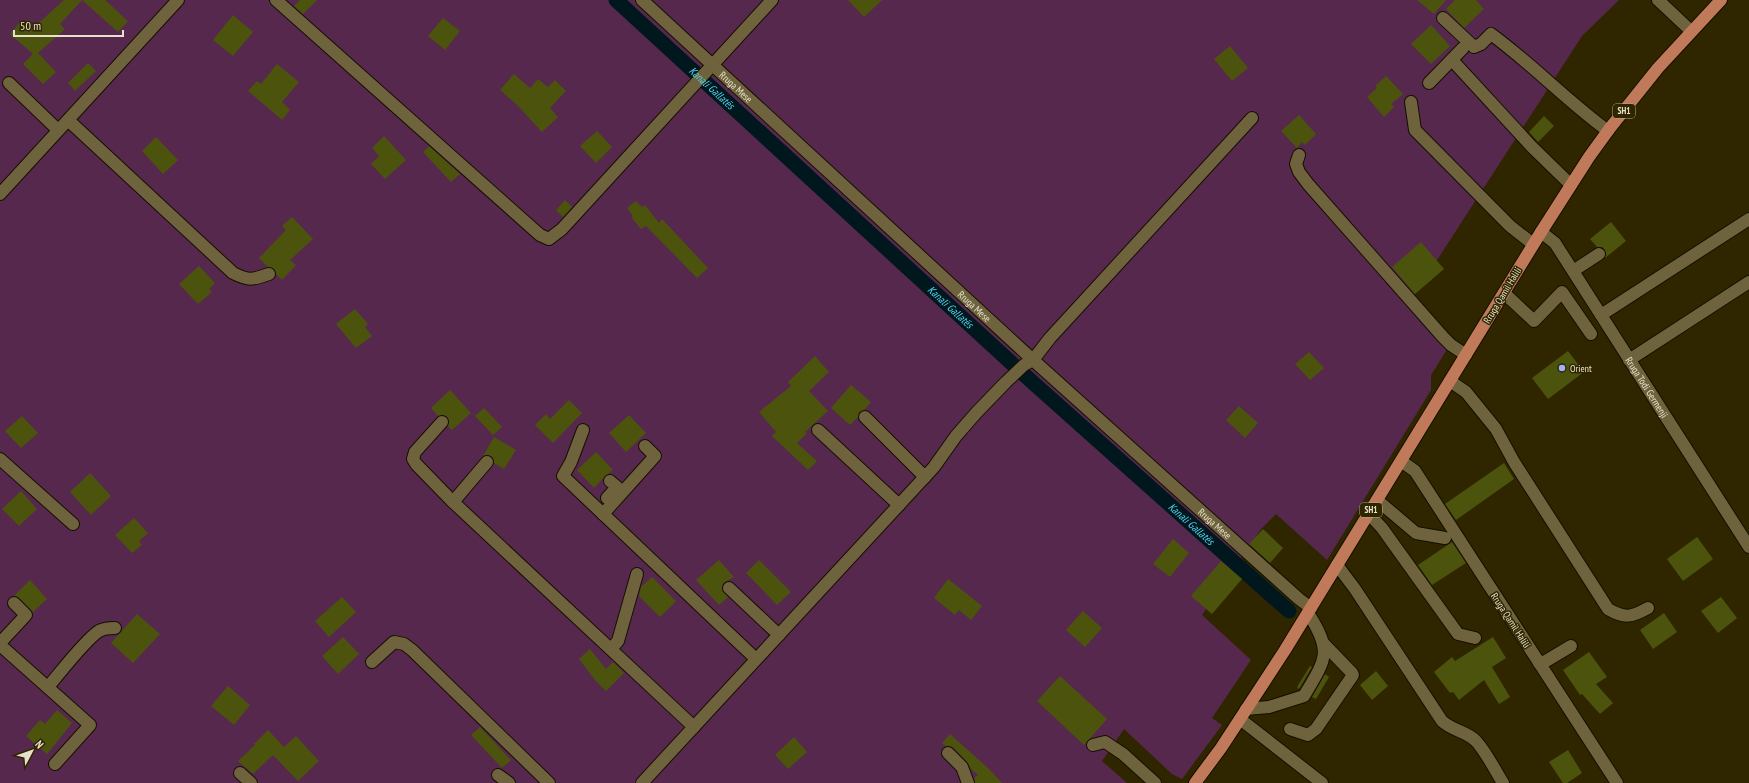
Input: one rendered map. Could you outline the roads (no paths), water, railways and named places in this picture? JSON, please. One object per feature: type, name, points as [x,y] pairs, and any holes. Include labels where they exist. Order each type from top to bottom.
[{"type":"main road","name":"SH1","points":[[1541,232],[1608,131],[1658,68],[1721,0]]},
{"type":"main road","name":"Rruga Qamil Halili","points":[[1195,783],[1243,714],[1309,610],[1402,461],[1541,232]]},
{"type":"street","points":[[0,194],[178,0]]},
{"type":"street","points":[[276,0],[540,235],[549,239],[562,230],[693,84],[710,68],[772,0]]},
{"type":"street","name":"Rruga Mese","points":[[642,0],[710,68],[1029,363],[1299,599],[1309,610]]},
{"type":"street","points":[[1658,0],[1691,31]]},
{"type":"street","points":[[1443,18],[1474,47],[1481,44],[1491,34],[1514,51],[1574,104],[1608,131]]},
{"type":"street","points":[[1429,83],[1463,48]]},
{"type":"street","points":[[1452,60],[1532,147],[1571,185]]},
{"type":"street","points":[[9,84],[58,130]]},
{"type":"street","points":[[1411,102],[1415,130],[1510,226],[1534,244]]},
{"type":"street","points":[[642,783],[925,477],[956,436],[1006,382],[1029,363],[1050,338],[1252,118]]},
{"type":"street","points":[[68,120],[233,273],[247,280],[269,274]]},
{"type":"street","points":[[1299,155],[1296,164],[1299,172],[1308,184],[1443,337],[1451,345],[1466,355]]},
{"type":"street","points":[[1601,316],[1749,219]]},
{"type":"street","name":"Rruga Todi Germenji","points":[[1541,232],[1555,243],[1749,547]]},
{"type":"street","points":[[1573,271],[1599,254]]},
{"type":"street","points":[[1630,360],[1749,282]]},
{"type":"street","points":[[1504,293],[1534,321],[1562,292],[1591,334]]},
{"type":"street","points":[[1450,381],[1466,392],[1496,429],[1514,462],[1608,609],[1623,616],[1633,616],[1648,608]]},
{"type":"street","points":[[865,417],[925,477]]},
{"type":"street","points":[[442,422],[415,452],[413,459],[416,464],[426,476],[453,502],[694,727]]},
{"type":"street","points":[[583,430],[571,462],[563,476],[756,660]]},
{"type":"street","points":[[818,430],[899,505]]},
{"type":"street","points":[[600,511],[655,456],[645,446]]},
{"type":"street","points":[[0,459],[73,524]]},
{"type":"street","name":"Rruga Qamil Halili","points":[[1402,461],[1416,471],[1617,783]]},
{"type":"street","points":[[453,502],[487,462]]},
{"type":"street","points":[[600,511],[617,487],[610,481]]},
{"type":"street","points":[[1377,500],[1416,533],[1445,538]]},
{"type":"street","points":[[1369,514],[1382,528],[1458,634],[1475,638]]},
{"type":"street","points":[[1337,565],[1355,589],[1442,720],[1450,728],[1465,733],[1476,741],[1503,783]]},
{"type":"street","points":[[611,649],[618,641],[637,574]]},
{"type":"street","points":[[729,588],[779,635]]},
{"type":"street","points":[[14,603],[26,615],[0,644],[90,725],[55,764]]},
{"type":"street","points":[[1243,714],[1304,696],[1322,665],[1325,655],[1323,643],[1309,610]]},
{"type":"street","points":[[48,687],[90,639],[99,631],[106,628],[115,628]]},
{"type":"street","points":[[372,662],[394,642],[404,644],[412,650],[547,782]]},
{"type":"street","points":[[1290,729],[1308,735],[1316,729],[1353,676],[1352,673],[1323,643]]},
{"type":"street","points":[[1539,663],[1546,661],[1571,646]]},
{"type":"street","points":[[1243,714],[1322,783]]},
{"type":"street","points":[[1093,746],[1106,742],[1123,754],[1155,783]]},
{"type":"street","points":[[948,753],[962,767],[968,783]]},
{"type":"street","points":[[240,773],[251,783]]},
{"type":"street","points":[[498,775],[509,783]]},
{"type":"waterway","name":"Kanali Gallatës","points":[[616,0],[1030,380],[1289,611]]},
{"type":"place","name":"Orient","points":[[1562,368]]}]
